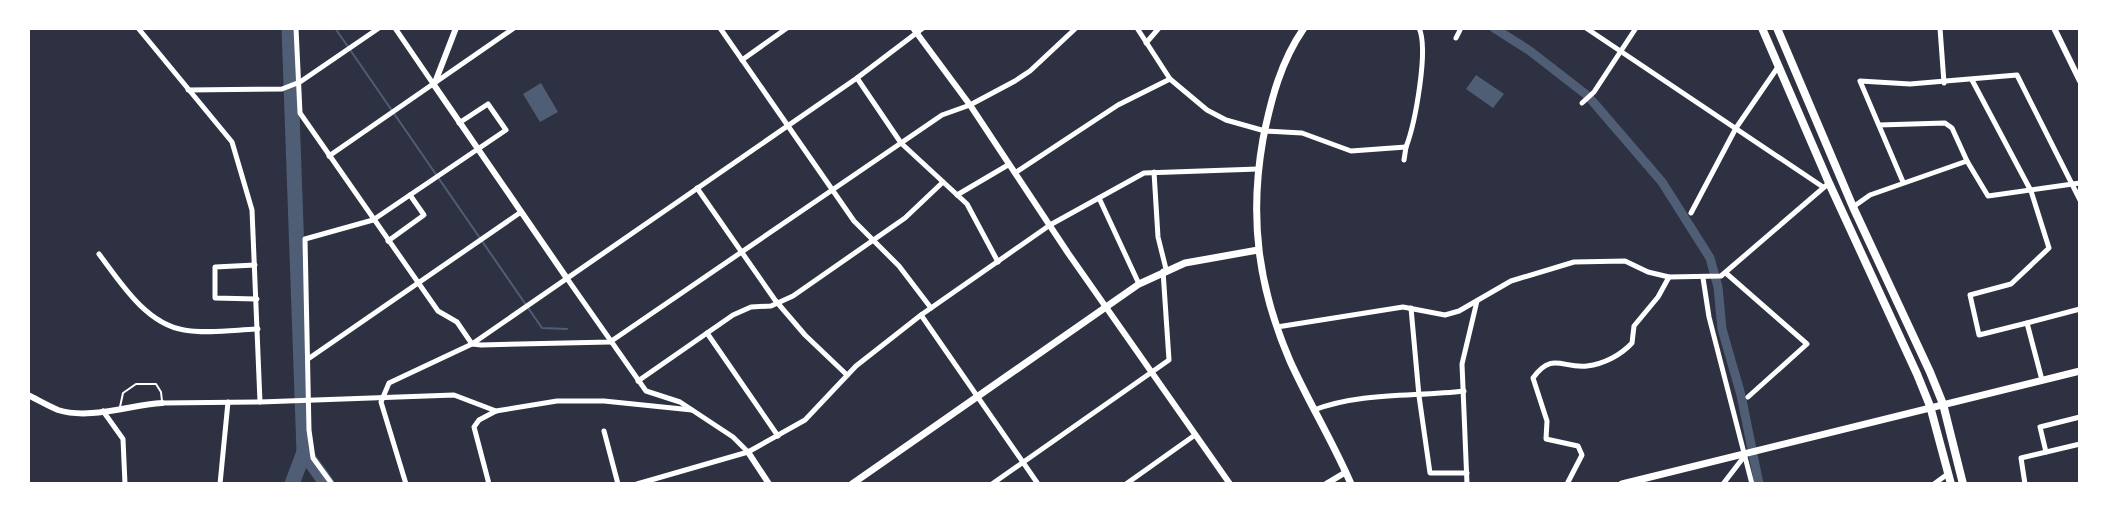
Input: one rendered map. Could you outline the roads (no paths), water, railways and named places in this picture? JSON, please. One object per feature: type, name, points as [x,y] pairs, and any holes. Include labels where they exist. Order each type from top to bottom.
[{"type":"highway","points":[[1762,28],[1826,185],[1900,335],[1930,406],[1952,483]]},
{"type":"highway","points":[[1778,28],[1853,207],[1916,338],[1943,404],[1963,483]]},
{"type":"main road","points":[[1304,28],[1285,58],[1265,131],[1258,169],[1258,250],[1265,289],[1277,327],[1314,410],[1351,483]]},
{"type":"main road","points":[[854,483],[1108,308],[1139,284],[1185,262],[1258,250]]},
{"type":"main road","points":[[1622,483],[1647,481],[1930,406],[2079,371]]},
{"type":"street","points":[[138,28],[232,142],[252,210],[260,402]]},
{"type":"street","points":[[296,28],[300,113],[438,311],[457,322],[472,344]]},
{"type":"street","points":[[188,90],[282,88],[300,82],[379,28]]},
{"type":"street","points":[[395,28],[646,391],[680,402],[733,437],[748,452],[769,483]]},
{"type":"street","points":[[434,85],[456,28]]},
{"type":"street","points":[[330,156],[514,28]]},
{"type":"street","points":[[720,28],[855,221],[898,266],[931,308]]},
{"type":"street","points":[[742,60],[787,28]]},
{"type":"street","points":[[406,483],[382,397],[389,382],[472,344],[857,78],[915,31],[923,28]]},
{"type":"street","points":[[472,344],[610,342],[942,115],[970,105],[1030,71],[1076,28]]},
{"type":"street","points":[[1137,28],[1170,79],[1207,110],[1226,120],[1265,131],[1302,133],[1351,151],[1406,147]]},
{"type":"street","points":[[1146,43],[1159,28]]},
{"type":"street","points":[[1404,160],[1413,128],[1418,97],[1423,44],[1419,28]]},
{"type":"street","points":[[1456,38],[1461,28]]},
{"type":"street","points":[[1277,327],[1340,315],[1411,308],[1445,315],[1477,301],[1511,281],[1574,262],[1625,261],[1648,272],[1669,277],[1712,278],[1724,275],[1826,185],[1586,28]]},
{"type":"street","points":[[1582,103],[1594,92],[1636,28]]},
{"type":"street","points":[[1940,28],[1944,82]]},
{"type":"street","points":[[2054,28],[2079,81]]},
{"type":"street","points":[[915,31],[970,105],[1008,165],[1230,483]]},
{"type":"street","points":[[1690,213],[1736,128],[1778,67]]},
{"type":"street","points":[[1903,182],[1860,81],[1944,82],[2017,75],[2077,184],[2079,200]]},
{"type":"street","points":[[857,78],[901,143],[967,204],[998,262]]},
{"type":"street","points":[[1015,173],[1118,105],[1170,79]]},
{"type":"street","points":[[1972,80],[2031,191],[2049,248],[2011,284],[1970,296],[1979,335],[2079,309]]},
{"type":"street","points":[[332,483],[314,458],[309,401],[305,238],[373,220],[506,130],[488,104],[459,123]]},
{"type":"street","points":[[1879,125],[1945,123],[1952,128],[1967,161],[1988,196],[2077,184]]},
{"type":"street","points":[[1853,207],[1870,195],[1967,161]]},
{"type":"street","points":[[957,195],[1008,165]]},
{"type":"street","points":[[637,483],[748,452],[805,420],[847,375],[921,315],[1050,225],[1144,173],[1258,169]]},
{"type":"street","points":[[992,483],[1169,360],[1165,270],[1158,237],[1154,172]]},
{"type":"street","points":[[638,381],[743,309],[778,303],[793,296],[905,218],[943,182]]},
{"type":"street","points":[[697,188],[778,303],[805,335],[847,375]]},
{"type":"street","points":[[388,241],[424,215],[410,195]]},
{"type":"street","points":[[1099,198],[1139,284]]},
{"type":"street","points":[[308,359],[521,212]]},
{"type":"street","points":[[99,255],[133,298],[158,320],[184,330],[258,329]]},
{"type":"street","points":[[255,265],[215,267],[215,298],[256,299]]},
{"type":"street","points":[[1724,275],[1808,345],[1748,397]]},
{"type":"street","points":[[1567,483],[1582,455],[1578,446],[1546,439],[1547,420],[1533,378],[1547,364],[1563,362],[1588,366],[1623,352],[1632,343],[1634,326],[1658,297],[1669,277]]},
{"type":"street","points":[[1703,278],[1709,317],[1752,483]]},
{"type":"street","points":[[1467,483],[1462,364],[1477,301]]},
{"type":"street","points":[[1411,308],[1419,396],[1430,473],[1467,473]]},
{"type":"street","points":[[921,315],[1023,462],[1034,482]]},
{"type":"street","points":[[2027,323],[2042,380]]},
{"type":"street","points":[[707,333],[778,436]]},
{"type":"street","points":[[1314,410],[1340,400],[1358,397],[1419,396],[1464,391]]},
{"type":"street","points":[[28,395],[58,410],[103,411],[162,403],[309,401],[454,395],[496,411]]},
{"type":"street","points":[[489,483],[474,427],[479,420],[496,411],[557,401],[592,401],[692,410]]},
{"type":"street","points":[[220,483],[228,402]]},
{"type":"street","points":[[103,411],[123,439],[125,483]]},
{"type":"street","points":[[2046,452],[2040,427],[2079,417]]},
{"type":"street","points":[[604,431],[618,483]]},
{"type":"street","points":[[1130,482],[1196,435]]},
{"type":"street","points":[[2025,483],[2021,458],[2079,444]]},
{"type":"street","points":[[1723,483],[1744,455]]},
{"type":"street","points":[[1326,483],[1346,472]]},
{"type":"street","points":[[1934,483],[1949,472]]},
{"type":"lane","points":[[120,407],[123,393],[144,383],[156,384],[159,387],[162,403]]},
{"type":"water","points":[[1476,75],[1504,94],[1493,108],[1466,89]]},
{"type":"water","points":[[541,83],[558,112],[540,122],[523,94]]},
{"type":"waterway","points":[[289,28],[304,452],[327,484]]},
{"type":"waterway","points":[[335,28],[542,328],[567,329]]},
{"type":"waterway","points":[[1494,28],[1530,51],[1588,96],[1662,182],[1710,258],[1718,287],[1722,329],[1741,395],[1759,484]]},
{"type":"waterway","points":[[292,484],[304,452]]}]
